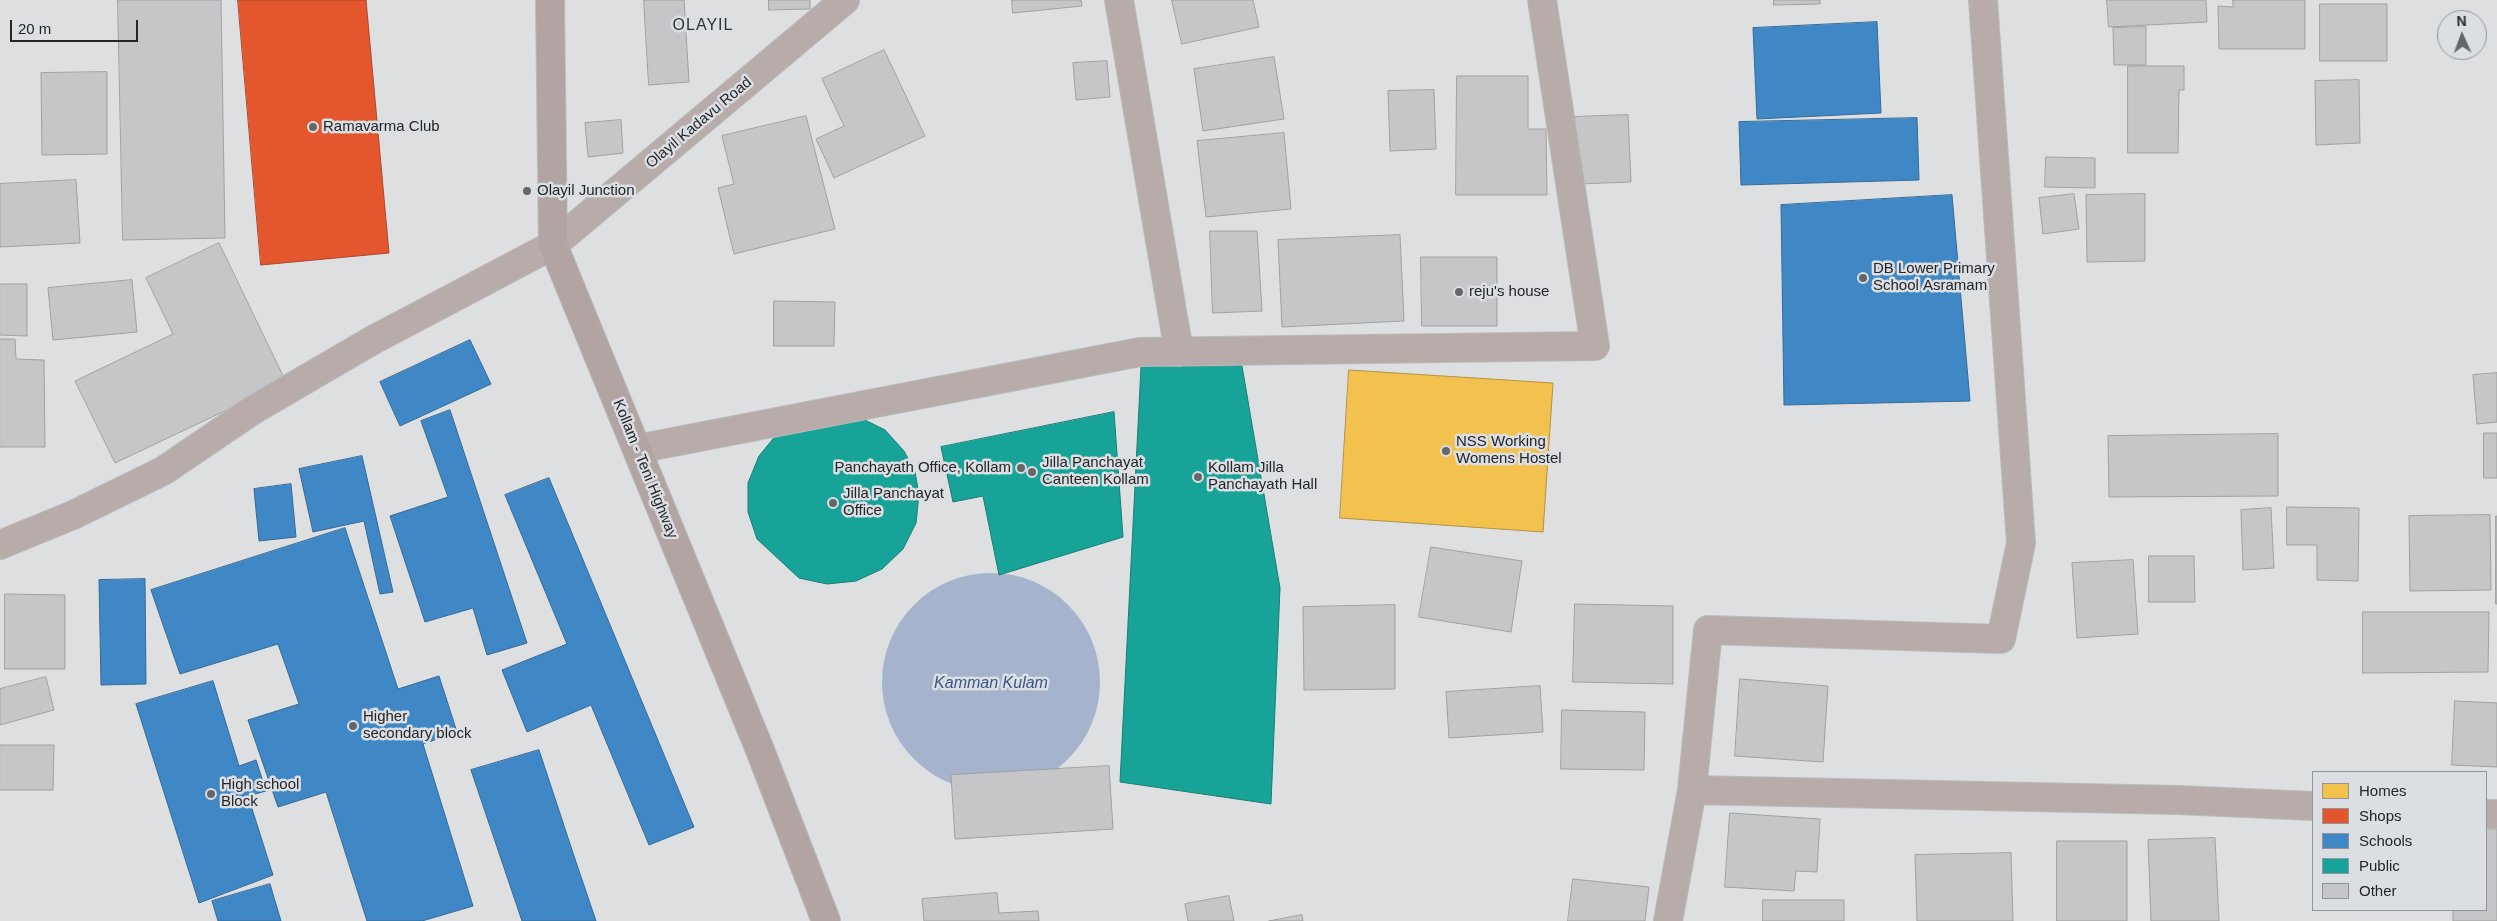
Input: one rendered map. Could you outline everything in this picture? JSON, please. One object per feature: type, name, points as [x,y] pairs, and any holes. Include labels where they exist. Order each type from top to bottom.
[{"type":"main road","name":"Kollam - Teni Highway","points":[[550,0],[553,245],[760,750],[826,921]]},
{"type":"street","name":"Olayil Kadavu Road","points":[[0,545],[73,515],[163,471],[262,405],[373,340],[553,245],[844,0]]},
{"type":"street","points":[[1119,0],[1179,352]]},
{"type":"street","points":[[637,449],[1140,352],[1595,346],[1542,0]]},
{"type":"street","points":[[1668,921],[1692,790],[1708,630],[2002,639],[2021,543],[1983,0]]},
{"type":"street","points":[[1692,790],[2168,800],[2312,806]]},
{"type":"water","name":"Kamman Kulam","points":[[991,573],[1012,575],[1033,581],[1051,591],[1068,605],[1082,622],[1092,640],[1098,661],[1100,682],[1098,703],[1092,724],[1082,742],[1068,759],[1051,773],[1033,783],[1012,789],[991,791],[970,789],[949,783],[931,773],[914,759],[900,742],[890,724],[884,703],[882,682],[884,661],[890,640],[900,622],[914,605],[931,591],[949,581],[970,575]]},
{"type":"building: Homes","name":"NSS Working Womens Hostel","points":[[1349,370],[1553,383],[1543,532],[1340,518]]},
{"type":"building: Shops","name":"Ramavarma Club","points":[[238,0],[366,0],[389,253],[261,265]]},
{"type":"building: Schools","points":[[1877,22],[1881,113],[1757,119],[1753,28]]},
{"type":"building: Schools","points":[[1917,118],[1919,180],[1741,185],[1739,122]]},
{"type":"building: Schools","name":"DB Lower Primary School Asramam","points":[[1952,195],[1970,401],[1784,405],[1781,205]]},
{"type":"building: Schools","points":[[470,340],[491,384],[400,426],[380,382]]},
{"type":"building: Schools","points":[[450,410],[527,643],[487,655],[473,608],[425,622],[390,516],[448,497],[421,421]]},
{"type":"building: Schools","points":[[362,456],[393,592],[380,594],[364,521],[313,532],[299,469]]},
{"type":"building: Schools","points":[[549,478],[694,827],[649,845],[591,705],[527,732],[502,670],[567,644],[505,495]]},
{"type":"building: Schools","points":[[291,484],[296,537],[259,541],[254,489]]},
{"type":"building: Schools","name":"Higher secondary block","points":[[345,528],[398,689],[439,676],[457,732],[423,744],[473,906],[422,921],[367,921],[326,792],[278,807],[248,720],[299,704],[278,644],[180,674],[151,590]]},
{"type":"building: Schools","points":[[145,579],[146,684],[101,685],[99,580]]},
{"type":"building: Schools","name":"High school Block","points":[[213,681],[239,766],[256,760],[266,791],[248,796],[273,875],[199,903],[136,704]]},
{"type":"building: Schools","points":[[539,750],[596,921],[522,921],[471,770]]},
{"type":"building: Schools","points":[[270,884],[281,921],[218,921],[212,901]]},
{"type":"building: Public","name":"Kollam Jilla Panchayath Hall","points":[[1242,366],[1280,588],[1271,804],[1120,782],[1141,367]]},
{"type":"building: Public","name":"Jilla Panchayat Canteen Kollam","points":[[1114,412],[1123,537],[999,575],[983,496],[953,502],[941,447]]},
{"type":"building: Public","name":"Jilla Panchayat Office","points":[[859,417],[885,430],[904,451],[915,472],[919,494],[916,523],[903,549],[882,569],[856,581],[827,584],[799,578],[757,539],[748,512],[748,483],[759,456],[777,434]]},
{"type":"building: Other","points":[[118,0],[221,0],[225,238],[123,240]]},
{"type":"building: Other","points":[[644,0],[684,0],[689,82],[649,85]]},
{"type":"building: Other","points":[[769,0],[810,0],[810,9],[769,10]]},
{"type":"building: Other","points":[[1012,0],[1081,0],[1082,6],[1013,13]]},
{"type":"building: Other","points":[[1172,0],[1253,0],[1259,27],[1182,44]]},
{"type":"building: Other","points":[[1774,0],[1820,0],[1820,4],[1774,5]]},
{"type":"building: Other","points":[[2107,0],[2206,0],[2207,22],[2109,27]]},
{"type":"building: Other","points":[[2233,0],[2305,0],[2305,49],[2219,49],[2218,6],[2233,7]]},
{"type":"building: Other","points":[[2320,4],[2387,4],[2387,61],[2320,61]]},
{"type":"building: Other","points":[[2146,27],[2146,65],[2114,65],[2113,28]]},
{"type":"building: Other","points":[[884,50],[925,136],[834,178],[816,139],[844,126],[822,79]]},
{"type":"building: Other","points":[[1274,57],[1284,119],[1203,131],[1194,69]]},
{"type":"building: Other","points":[[1107,61],[1110,97],[1076,100],[1073,63]]},
{"type":"building: Other","points":[[2128,66],[2184,66],[2184,90],[2179,90],[2178,153],[2128,153]]},
{"type":"building: Other","points":[[107,72],[107,154],[42,155],[41,73]]},
{"type":"building: Other","points":[[1457,76],[1528,76],[1528,129],[1546,129],[1547,195],[1456,195]]},
{"type":"building: Other","points":[[2359,80],[2360,143],[2316,145],[2315,81]]},
{"type":"building: Other","points":[[1434,90],[1436,149],[1390,151],[1388,91]]},
{"type":"building: Other","points":[[1628,115],[1631,182],[1578,184],[1574,117]]},
{"type":"building: Other","points":[[806,116],[835,229],[734,254],[718,188],[734,184],[722,136]]},
{"type":"building: Other","points":[[621,120],[623,153],[588,157],[585,123]]},
{"type":"building: Other","points":[[1284,133],[1291,209],[1206,217],[1197,141]]},
{"type":"building: Other","points":[[2046,157],[2095,158],[2095,188],[2045,187]]},
{"type":"building: Other","points":[[76,180],[80,243],[0,247],[0,184]]},
{"type":"building: Other","points":[[2074,194],[2079,229],[2043,234],[2039,198]]},
{"type":"building: Other","points":[[2145,194],[2145,261],[2087,262],[2086,195]]},
{"type":"building: Other","points":[[1210,231],[1257,231],[1262,311],[1213,313]]},
{"type":"building: Other","points":[[1400,235],[1404,321],[1282,327],[1278,240]]},
{"type":"building: Other","points":[[219,243],[286,382],[115,463],[75,381],[173,334],[146,278]]},
{"type":"building: Other","name":"reju's house","points":[[1421,257],[1497,257],[1497,326],[1422,326]]},
{"type":"building: Other","points":[[132,280],[137,332],[53,340],[48,288]]},
{"type":"building: Other","points":[[0,284],[27,284],[27,336],[0,335]]},
{"type":"building: Other","points":[[774,301],[835,302],[834,346],[774,346]]},
{"type":"building: Other","points":[[0,339],[15,339],[16,359],[44,360],[45,447],[0,447]]},
{"type":"building: Other","points":[[2497,373],[2497,422],[2477,424],[2473,375]]},
{"type":"building: Other","points":[[2484,433],[2497,433],[2497,478],[2484,478]]},
{"type":"building: Other","points":[[2278,434],[2278,496],[2109,497],[2108,436]]},
{"type":"building: Other","points":[[2287,507],[2359,508],[2358,581],[2317,580],[2317,545],[2287,545]]},
{"type":"building: Other","points":[[2271,508],[2274,568],[2243,570],[2241,510]]},
{"type":"building: Other","points":[[2490,515],[2491,590],[2410,591],[2409,516]]},
{"type":"building: Other","points":[[2497,516],[2497,604],[2496,604]]},
{"type":"building: Other","points":[[1431,547],[1522,561],[1511,632],[1419,617]]},
{"type":"building: Other","points":[[2149,556],[2194,556],[2195,602],[2149,602]]},
{"type":"building: Other","points":[[2133,560],[2138,634],[2077,638],[2072,563]]},
{"type":"building: Other","points":[[5,594],[65,595],[65,669],[5,669]]},
{"type":"building: Other","points":[[1575,604],[1673,606],[1673,684],[1573,682]]},
{"type":"building: Other","points":[[1395,605],[1395,689],[1304,690],[1303,607]]},
{"type":"building: Other","points":[[2363,612],[2489,612],[2488,672],[2363,673]]},
{"type":"building: Other","points":[[46,677],[54,710],[0,725],[0,689]]},
{"type":"building: Other","points":[[1740,679],[1828,686],[1823,762],[1735,756]]},
{"type":"building: Other","points":[[1540,686],[1543,732],[1449,738],[1446,692]]},
{"type":"building: Other","points":[[2455,701],[2497,703],[2497,767],[2452,765]]},
{"type":"building: Other","points":[[1562,710],[1645,712],[1644,770],[1561,769]]},
{"type":"building: Other","points":[[0,745],[54,745],[53,790],[0,790]]},
{"type":"building: Other","points":[[1109,766],[1113,829],[955,839],[951,775]]},
{"type":"building: Other","points":[[1730,813],[1820,819],[1817,872],[1796,871],[1794,891],[1725,887]]},
{"type":"building: Other","points":[[2487,829],[2497,829],[2497,921],[2453,921],[2453,911],[2487,911]]},
{"type":"building: Other","points":[[2215,838],[2219,921],[2151,921],[2148,840]]},
{"type":"building: Other","points":[[2057,841],[2127,841],[2127,921],[2057,921]]},
{"type":"building: Other","points":[[2011,853],[2013,921],[1917,921],[1915,855]]},
{"type":"building: Other","points":[[1573,879],[1649,887],[1645,921],[1568,921]]},
{"type":"building: Other","points":[[997,893],[999,913],[1038,911],[1039,921],[924,921],[922,899]]},
{"type":"building: Other","points":[[1229,896],[1234,921],[1188,921],[1185,904]]},
{"type":"building: Other","points":[[1763,900],[1844,900],[1844,921],[1763,921]]},
{"type":"building: Other","points":[[1302,915],[1303,921],[1269,921]]},
{"type":"place","name":"Ramavarma Club","points":[[313,127]]},
{"type":"place","name":"Olayil Junction","points":[[527,191]]},
{"type":"place","name":"DB Lower Primary School Asramam","points":[[1863,278]]},
{"type":"place","name":"reju's house","points":[[1459,292]]},
{"type":"place","name":"NSS Working Womens Hostel","points":[[1446,451]]},
{"type":"place","name":"Panchayath Office, Kollam","points":[[1021,468]]},
{"type":"place","name":"Jilla Panchayat Canteen Kollam","points":[[1032,472]]},
{"type":"place","name":"Kollam Jilla Panchayath Hall","points":[[1198,477]]},
{"type":"place","name":"Jilla Panchayat Office","points":[[833,503]]},
{"type":"place","name":"Higher secondary block","points":[[353,726]]},
{"type":"place","name":"High school Block","points":[[211,794]]},
{"type":"district","name":"OLAYIL","points":[[703,26]]}]
